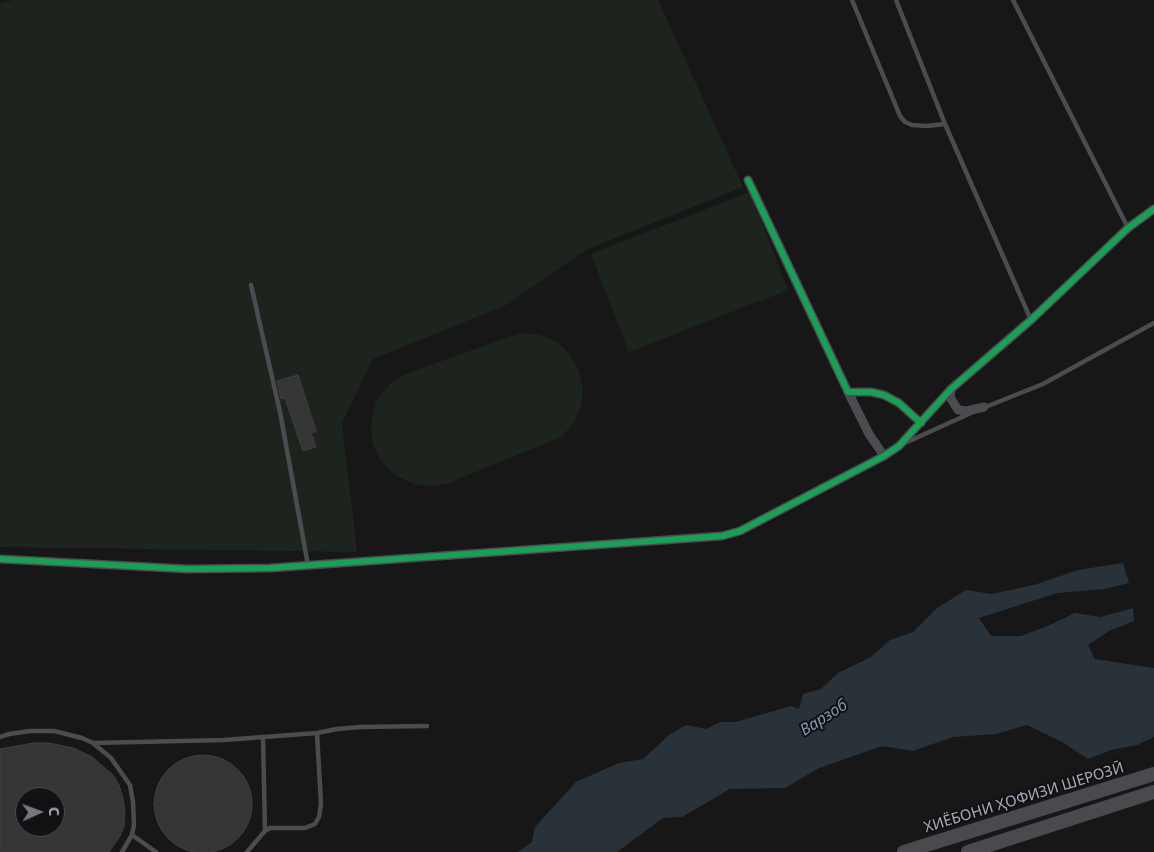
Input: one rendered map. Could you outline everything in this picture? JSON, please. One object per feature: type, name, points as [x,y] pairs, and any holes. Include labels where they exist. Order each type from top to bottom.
[{"type":"main road","name":"ХИЁБОНИ ҲОФИЗИ ШЕРОЗӢ","points":[[904,852],[1154,774]]},
{"type":"main road","points":[[968,852],[1154,792]]},
{"type":"street","points":[[748,180],[848,392],[869,434],[884,456]]},
{"type":"street","points":[[0,559],[188,569],[308,566],[722,536],[740,531],[900,446],[951,389],[1031,320],[1128,228],[1154,209]]},
{"type":"street","points":[[951,389],[950,397],[958,410],[966,411],[984,407]]},
{"type":"street","points":[[848,392],[871,392],[884,395],[899,403],[921,423]]},
{"type":"lane","points":[[852,0],[900,116],[905,122],[912,125],[945,124]]},
{"type":"lane","points":[[896,0],[945,124],[1031,320]]},
{"type":"lane","points":[[1013,0],[1128,228]]},
{"type":"lane","points":[[251,285],[280,412],[308,566]]},
{"type":"lane","points":[[900,446],[984,407],[1043,384],[1154,322]]},
{"type":"lane","points":[[93,744],[263,737],[317,733],[337,729],[428,726]]},
{"type":"lane","points":[[0,737],[30,731],[54,731],[82,738],[111,758],[130,785],[133,802],[134,825],[132,835],[122,852]]},
{"type":"lane","points":[[247,852],[265,831],[270,828],[305,828],[315,824],[320,817],[317,733]]},
{"type":"lane","points":[[263,737],[265,831]]},
{"type":"lane","points":[[132,835],[156,852]]},
{"type":"shaded area","points":[[13,0],[658,0],[743,187],[588,249],[506,305],[373,359],[342,423],[357,552],[0,547],[0,4]]},
{"type":"shaded area","points":[[750,192],[788,290],[629,352],[591,254]]},
{"type":"shaded area","points":[[520,333],[540,335],[557,342],[570,355],[579,371],[583,389],[581,407],[573,424],[561,437],[449,483],[431,486],[413,484],[395,475],[381,461],[372,442],[371,422],[376,402],[388,386],[405,374]]},
{"type":"water","name":"Варзоб","points":[[1123,563],[1129,583],[1105,589],[1057,593],[979,618],[991,636],[1021,636],[1075,613],[1100,617],[1133,608],[1134,621],[1109,631],[1088,645],[1095,659],[1154,668],[1154,737],[1137,745],[1111,750],[1088,759],[1062,742],[1027,725],[996,734],[953,737],[913,751],[882,746],[819,768],[785,788],[730,789],[682,817],[663,818],[617,852],[518,852],[532,842],[535,827],[576,782],[619,763],[643,759],[669,735],[686,725],[706,729],[720,722],[736,722],[791,706],[799,709],[803,694],[821,689],[838,673],[871,657],[890,640],[913,632],[937,608],[966,590],[991,594],[1034,585],[1078,570]]},
{"type":"building","points":[[298,375],[316,431],[311,433],[316,447],[303,451],[285,398],[281,399],[277,381]]},
{"type":"building","points":[[33,743],[49,743],[73,748],[92,757],[113,775],[119,785],[125,812],[124,826],[120,836],[109,852],[0,852],[0,749]]},
{"type":"building","points":[[203,755],[222,759],[237,770],[248,785],[252,804],[248,823],[237,838],[222,849],[203,853],[184,849],[169,838],[158,823],[154,804],[158,785],[169,770],[184,759]]},
{"type":"cycle path","points":[[748,180],[848,392],[871,392],[884,395],[899,403],[921,423]]},
{"type":"cycle path","points":[[0,559],[188,569],[270,568],[722,536],[740,531],[884,456],[899,446],[951,389],[1031,320],[1128,228],[1154,209]]}]
